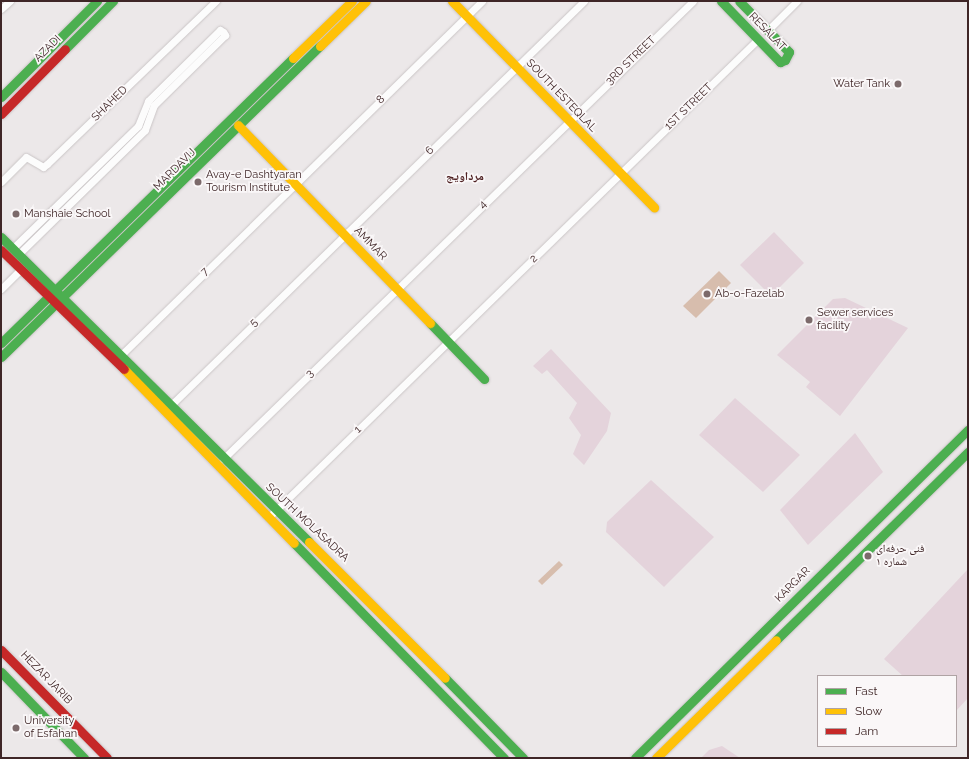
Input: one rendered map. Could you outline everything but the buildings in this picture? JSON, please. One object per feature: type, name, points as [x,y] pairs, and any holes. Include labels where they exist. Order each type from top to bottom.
[{"type":"main road","name":"AZADI","points":[[1,97],[97,1]]},
{"type":"main road","name":"AZADI","points":[[1,114],[112,1]]},
{"type":"main road","name":"MARDAVIJ","points":[[1,343],[352,1]]},
{"type":"main road","name":"MARDAVIJ","points":[[1,357],[366,1]]},
{"type":"main road","name":"SOUTH ESTEQLAL","points":[[452,1],[654,207]]},
{"type":"main road","name":"RESALAT","points":[[721,1],[780,62],[789,52],[739,1]]},
{"type":"main road","name":"AMMAR","points":[[238,125],[484,379]]},
{"type":"main road","points":[[1,237],[16,251],[52,293]]},
{"type":"main road","points":[[1,250],[21,269],[52,293]]},
{"type":"main road","name":"SOUTH MOLASADRA","points":[[52,293],[118,357],[271,514],[431,684],[504,758]]},
{"type":"main road","name":"SOUTH MOLASADRA","points":[[168,409],[223,458],[271,514],[327,558],[523,758]]},
{"type":"main road","name":"KARGAR","points":[[635,758],[968,430]]},
{"type":"main road","points":[[656,758],[968,452]]},
{"type":"main road","name":"HEZAR JARIB","points":[[1,650],[107,758]]},
{"type":"main road","points":[[1,672],[84,758]]},
{"type":"main road","points":[[431,684],[441,674]]},
{"type":"main road","points":[[680,735],[671,734],[671,730],[693,707],[698,696]]},
{"type":"main road","points":[[647,747],[657,747],[650,758]]},
{"type":"street","points":[[1,9],[10,1]]},
{"type":"street","name":"SHAHED","points":[[1,182],[26,157],[43,167],[47,164],[216,1]]},
{"type":"street","name":"8","points":[[295,184],[482,1]]},
{"type":"street","name":"6","points":[[344,234],[584,1]]},
{"type":"street","name":"3RD STREET","points":[[569,121],[693,1]]},
{"type":"street","points":[[768,30],[797,1]]},
{"type":"street","points":[[220,30],[223,32],[225,35],[154,105],[145,130],[16,251],[138,126],[148,100],[220,30]]},
{"type":"street","name":"1ST STREET","points":[[620,174],[758,39]]},
{"type":"street","name":"4","points":[[396,289],[569,121]]},
{"type":"street","name":"2","points":[[448,343],[620,174]]},
{"type":"street","name":"7","points":[[118,357],[295,184]]},
{"type":"street","name":"5","points":[[168,409],[344,234]]},
{"type":"street","points":[[1,289],[21,269]]},
{"type":"street","name":"3","points":[[223,458],[396,289]]},
{"type":"street","name":"1","points":[[271,514],[448,343]]},
{"type":"shaded area","points":[[774,232],[804,263],[771,296],[740,265]]},
{"type":"shaded area","name":"Ab-o-Fazelab","points":[[719,271],[731,283],[696,318],[683,306]]},
{"type":"shaded area","points":[[845,298],[908,328],[840,416],[806,387],[810,382],[777,355],[833,299]]},
{"type":"shaded area","points":[[551,349],[611,413],[607,431],[584,465],[573,454],[581,435],[569,418],[577,403],[547,370],[542,374],[533,366]]},
{"type":"shaded area","points":[[735,398],[800,455],[763,492],[699,435]]},
{"type":"shaded area","points":[[855,433],[883,472],[808,545],[780,510]]},
{"type":"shaded area","points":[[651,480],[714,537],[664,587],[606,532],[607,522]]},
{"type":"shaded area","points":[[559,561],[563,565],[542,585],[538,581]]},
{"type":"shaded area","points":[[968,569],[968,698],[957,710],[957,675],[902,675],[884,659]]},
{"type":"shaded area","points":[[722,746],[740,758],[701,758],[709,750]]},
{"type":"traffic: fast","points":[[1,97],[97,1]]},
{"type":"traffic: fast","points":[[65,49],[113,1]]},
{"type":"traffic: fast","points":[[721,1],[780,62],[785,60],[789,52],[739,1]]},
{"type":"traffic: fast","points":[[1,357],[320,46]]},
{"type":"traffic: fast","points":[[1,343],[293,58]]},
{"type":"traffic: fast","points":[[1,237],[309,542]]},
{"type":"traffic: fast","points":[[430,323],[484,379]]},
{"type":"traffic: fast","points":[[635,758],[968,430]]},
{"type":"traffic: fast","points":[[776,640],[968,452]]},
{"type":"traffic: fast","points":[[294,543],[504,758]]},
{"type":"traffic: fast","points":[[1,672],[84,758]]},
{"type":"traffic: fast","points":[[445,678],[523,758]]},
{"type":"traffic: slow","points":[[293,58],[352,1]]},
{"type":"traffic: slow","points":[[320,46],[366,1]]},
{"type":"traffic: slow","points":[[452,1],[654,207]]},
{"type":"traffic: slow","points":[[238,125],[430,323]]},
{"type":"traffic: slow","points":[[124,369],[294,543]]},
{"type":"traffic: slow","points":[[309,542],[445,678]]},
{"type":"traffic: slow","points":[[656,758],[776,640]]},
{"type":"traffic: jam","points":[[1,114],[65,49]]},
{"type":"traffic: jam","points":[[1,250],[124,369]]},
{"type":"traffic: jam","points":[[1,650],[107,758]]},
{"type":"place","name":"Water Tank","points":[[898,84]]},
{"type":"place","name":"Avay-e Dashtyaran Tourism Institute","points":[[198,182]]},
{"type":"place","name":"Manshaie School","points":[[16,214]]},
{"type":"place","name":"Ab-o-Fazelab","points":[[707,294]]},
{"type":"place","name":"Sewer services facility","points":[[809,320]]},
{"type":"place","name":"فنی حرفه‌ای شماره ۱","points":[[868,556]]},
{"type":"place","name":"University of Esfahan","points":[[16,728]]},
{"type":"district","name":"مرداویج","points":[[465,177]]}]
